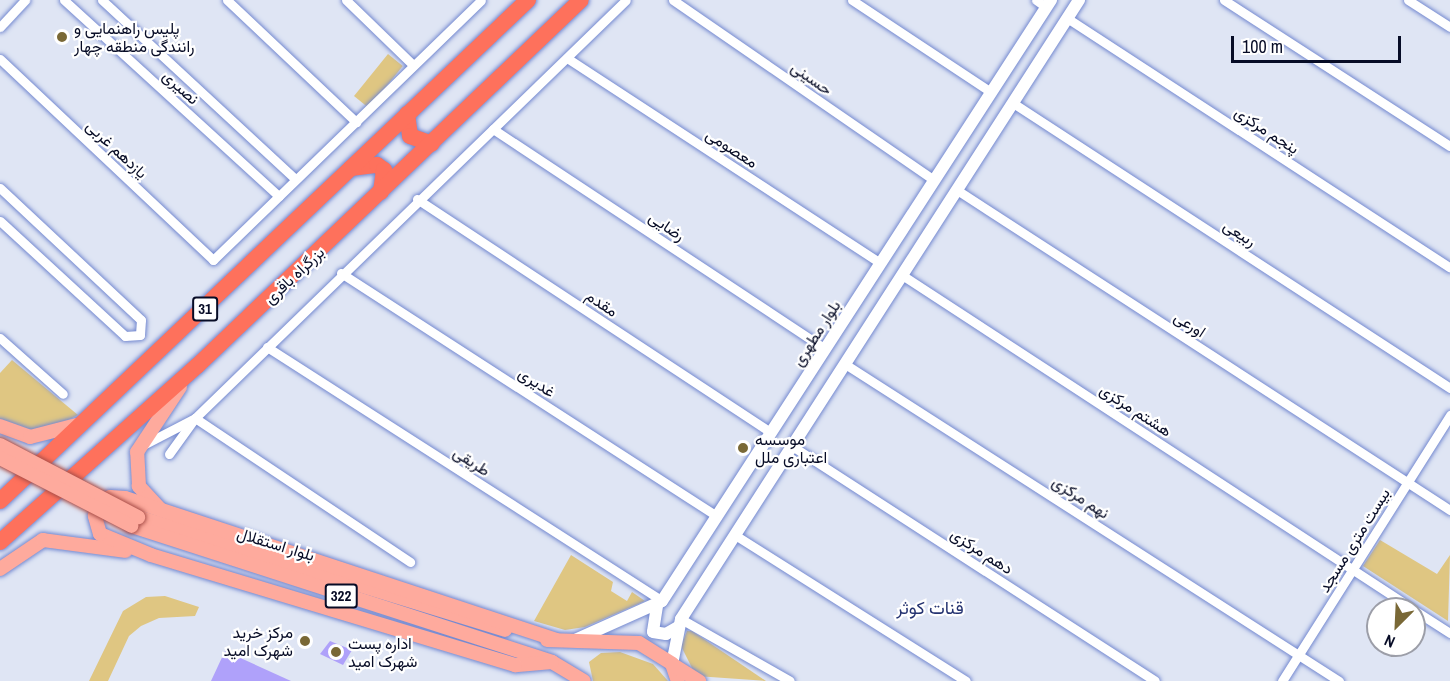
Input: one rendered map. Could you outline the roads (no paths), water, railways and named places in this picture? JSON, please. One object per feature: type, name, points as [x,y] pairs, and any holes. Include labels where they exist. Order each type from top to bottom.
[{"type":"highway","name":"31","points":[[0,501],[90,420],[528,0]]},
{"type":"highway","name":"بزرگراه باقری","points":[[0,542],[197,366],[432,144],[580,0]]},
{"type":"highway","points":[[407,114],[410,136],[432,144]]},
{"type":"highway","points":[[351,168],[377,165],[384,170],[381,192]]},
{"type":"main road","points":[[659,603],[653,632],[666,634],[680,623],[1079,0]]},
{"type":"main road","name":"بلوار مطهری","points":[[659,603],[991,92],[1044,2]]},
{"type":"main road","points":[[170,517],[139,486],[137,452],[197,366]]},
{"type":"main road","points":[[0,426],[30,436],[90,420]]},
{"type":"main road","points":[[0,444],[0,456]]},
{"type":"main road","name":"بلوار استقلال","points":[[0,444],[135,521],[492,626],[556,640]]},
{"type":"main road","name":"بلوار استقلال","points":[[0,456],[135,521],[552,662],[584,681]]},
{"type":"main road","points":[[552,662],[515,665],[151,555],[100,534],[98,507],[116,496],[170,517],[556,640],[626,640],[651,648],[699,681]]},
{"type":"main road","points":[[0,569],[43,540],[151,555]]},
{"type":"main road","points":[[572,641],[659,603]]},
{"type":"main road","points":[[678,681],[672,664],[680,623]]},
{"type":"street","points":[[0,27],[25,0]]},
{"type":"street","name":"نصیری","points":[[64,0],[279,196]]},
{"type":"street","name":"نصیری","points":[[102,0],[295,179]]},
{"type":"street","points":[[227,0],[356,122]]},
{"type":"street","points":[[346,0],[413,65]]},
{"type":"street","points":[[169,454],[195,418],[417,199],[626,0]]},
{"type":"street","name":"حسینی","points":[[673,0],[934,180]]},
{"type":"street","points":[[852,0],[991,92]]},
{"type":"street","points":[[1224,0],[1450,146]]},
{"type":"street","points":[[1408,0],[1450,27]]},
{"type":"street","points":[[279,196],[477,2]]},
{"type":"street","name":"پنجم مرکزی","points":[[1067,18],[1450,268]]},
{"type":"street","name":"معصومی","points":[[567,58],[880,263]]},
{"type":"street","name":"یازدهم غربی","points":[[0,59],[213,260],[279,196]]},
{"type":"street","name":"ربیعی","points":[[1013,103],[1450,388]]},
{"type":"street","name":"رضایی","points":[[493,129],[825,349]]},
{"type":"street","points":[[0,188],[141,320],[140,335],[125,336],[0,221]]},
{"type":"street","name":"اورعی","points":[[957,190],[1450,510]]},
{"type":"street","name":"مقدم","points":[[417,199],[771,432]]},
{"type":"street","name":"غدیری","points":[[341,273],[717,516]]},
{"type":"street","name":"هشتم مرکزی","points":[[902,275],[1396,597]]},
{"type":"street","points":[[0,338],[63,394]]},
{"type":"street","name":"طریقی","points":[[267,347],[659,603]]},
{"type":"street","name":"نهم مرکزی","points":[[845,364],[1339,681]]},
{"type":"street","name":"بیست متری مسجد","points":[[1282,681],[1450,415]]},
{"type":"street","points":[[137,452],[195,418]]},
{"type":"street","points":[[195,418],[410,562]]},
{"type":"street","name":"دهم مرکزی","points":[[792,446],[1155,681]]},
{"type":"street","points":[[735,536],[966,681]]},
{"type":"street","name":"هشتم مرکزی","points":[[1426,617],[1450,633]]},
{"type":"street","points":[[680,623],[790,681]]},
{"type":"place","name":"پلیس راهنمایی و رانندگی منطقه چهار","points":[[62,37]]},
{"type":"place","name":"موسسه اعتباری ملل","points":[[743,448]]},
{"type":"place","name":"مرکز خرید شهرک امید","points":[[305,641]]},
{"type":"place","name":"اداره پست شهرک امید","points":[[336,652]]},
{"type":"district","name":"قنات کوثر","points":[[930,608]]}]
